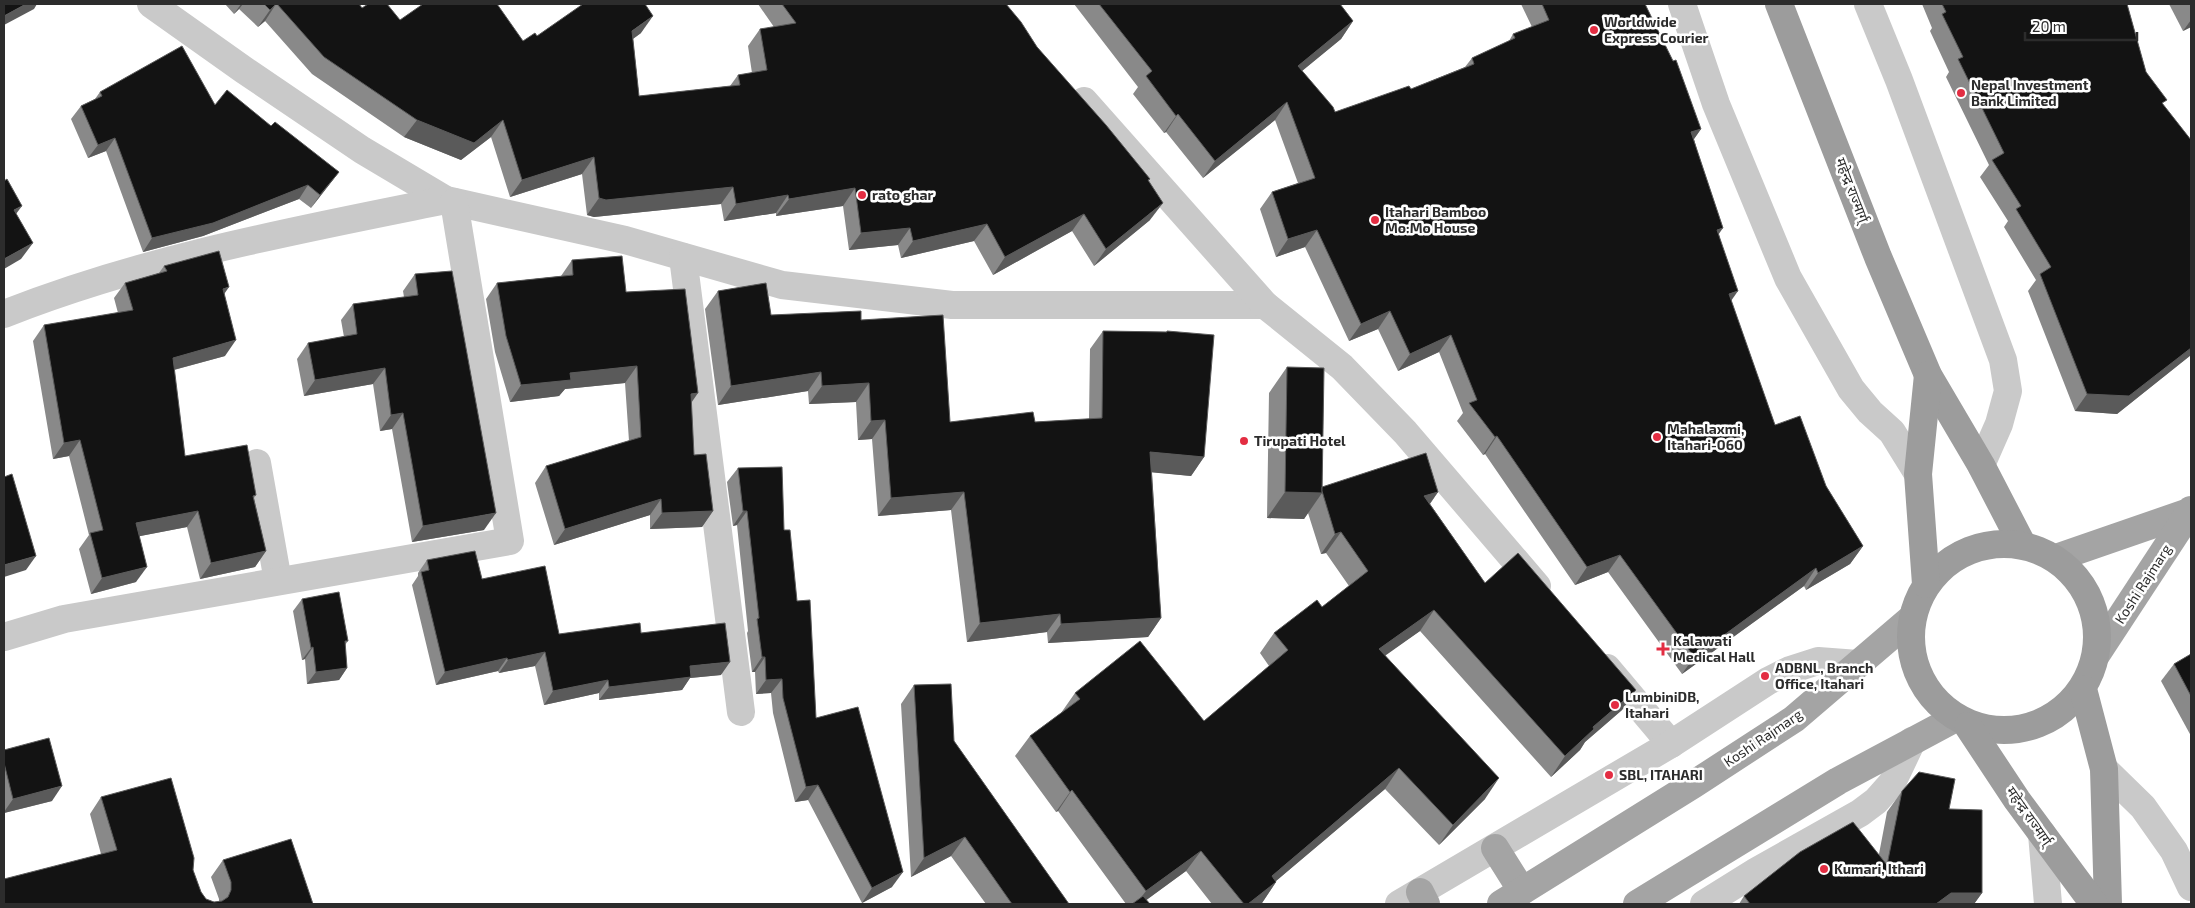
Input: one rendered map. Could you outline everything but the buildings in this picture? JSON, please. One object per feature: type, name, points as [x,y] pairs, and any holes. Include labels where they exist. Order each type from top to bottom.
[{"type":"highway","name":"महेन्द्र राज्मार्ग्","points":[[1779,4],[1875,248],[1928,376],[1981,465],[2022,544]]},
{"type":"highway","name":"महेन्द्र राज्मार्ग्","points":[[1926,584],[1918,474],[1928,376]]},
{"type":"highway","points":[[1912,618],[1926,584],[1951,558],[1985,544],[2022,544],[2056,558],[2082,584],[2096,619],[2096,655],[2083,689],[2056,715],[2023,729],[1961,722]]},
{"type":"highway","name":"महेन्द्र राज्मार्ग्","points":[[1912,618],[1911,655],[1926,689],[1961,722],[2094,904]]},
{"type":"highway","points":[[2083,689],[2104,769],[2108,904]]},
{"type":"main road","name":"Koshi Rajmarg","points":[[2056,558],[2190,511]]},
{"type":"main road","name":"Koshi Rajmarg","points":[[2096,655],[2190,511]]},
{"type":"main road","name":"Koshi Rajmarg","points":[[1511,898],[1694,784],[1794,718],[1912,618]]},
{"type":"main road","points":[[1637,904],[1838,781],[1912,741],[1961,722]]},
{"type":"main road","points":[[1495,848],[1511,898]]},
{"type":"street","points":[[152,4],[244,70],[362,150],[450,201],[624,240],[782,285],[952,305],[1265,305]]},
{"type":"street","points":[[1682,4],[1716,104],[1788,278],[1851,389],[1870,412],[1892,432],[1918,474]]},
{"type":"street","points":[[1868,4],[2003,360],[2008,391],[1999,424],[1981,465]]},
{"type":"street","points":[[1068,82],[1265,305],[1342,367],[1405,432],[1555,607]]},
{"type":"street","points":[[4,314],[122,274],[232,244],[450,201]]},
{"type":"street","points":[[4,637],[64,619],[510,541],[450,201]]},
{"type":"street","points":[[683,257],[741,712]]},
{"type":"street","points":[[258,463],[278,581]]},
{"type":"street","points":[[1594,653],[1671,744]]},
{"type":"street","points":[[1415,900],[1495,848],[1671,744],[1768,681],[1790,670],[1818,661],[1858,664]]},
{"type":"street","points":[[1704,904],[1757,871],[1860,813],[1876,801],[1892,783],[1912,741]]},
{"type":"street","points":[[2104,769],[2143,807],[2174,851],[2191,887]]},
{"type":"street","points":[[2042,834],[2048,904]]},
{"type":"place","name":"Worldwide Express Courier","points":[[1594,30]]},
{"type":"place","name":"Nepal Investment Bank Limited","points":[[1961,93]]},
{"type":"place","name":"rato ghar","points":[[862,195]]},
{"type":"place","name":"Itahari Bamboo Mo:Mo House","points":[[1375,220]]},
{"type":"place","name":"Mahalaxmi, Itahari-060","points":[[1657,437]]},
{"type":"place","name":"Tirupati Hotel","points":[[1244,441]]},
{"type":"place","name":"Kalawati Medical Hall","points":[[1663,649]]},
{"type":"place","name":"ADBNL, Branch Office, Itahari","points":[[1765,676]]},
{"type":"place","name":"LumbiniDB, Itahari","points":[[1615,705]]},
{"type":"place","name":"SBL, ITAHARI","points":[[1609,775]]},
{"type":"place","name":"Kumari, Ithari","points":[[1824,869]]}]
